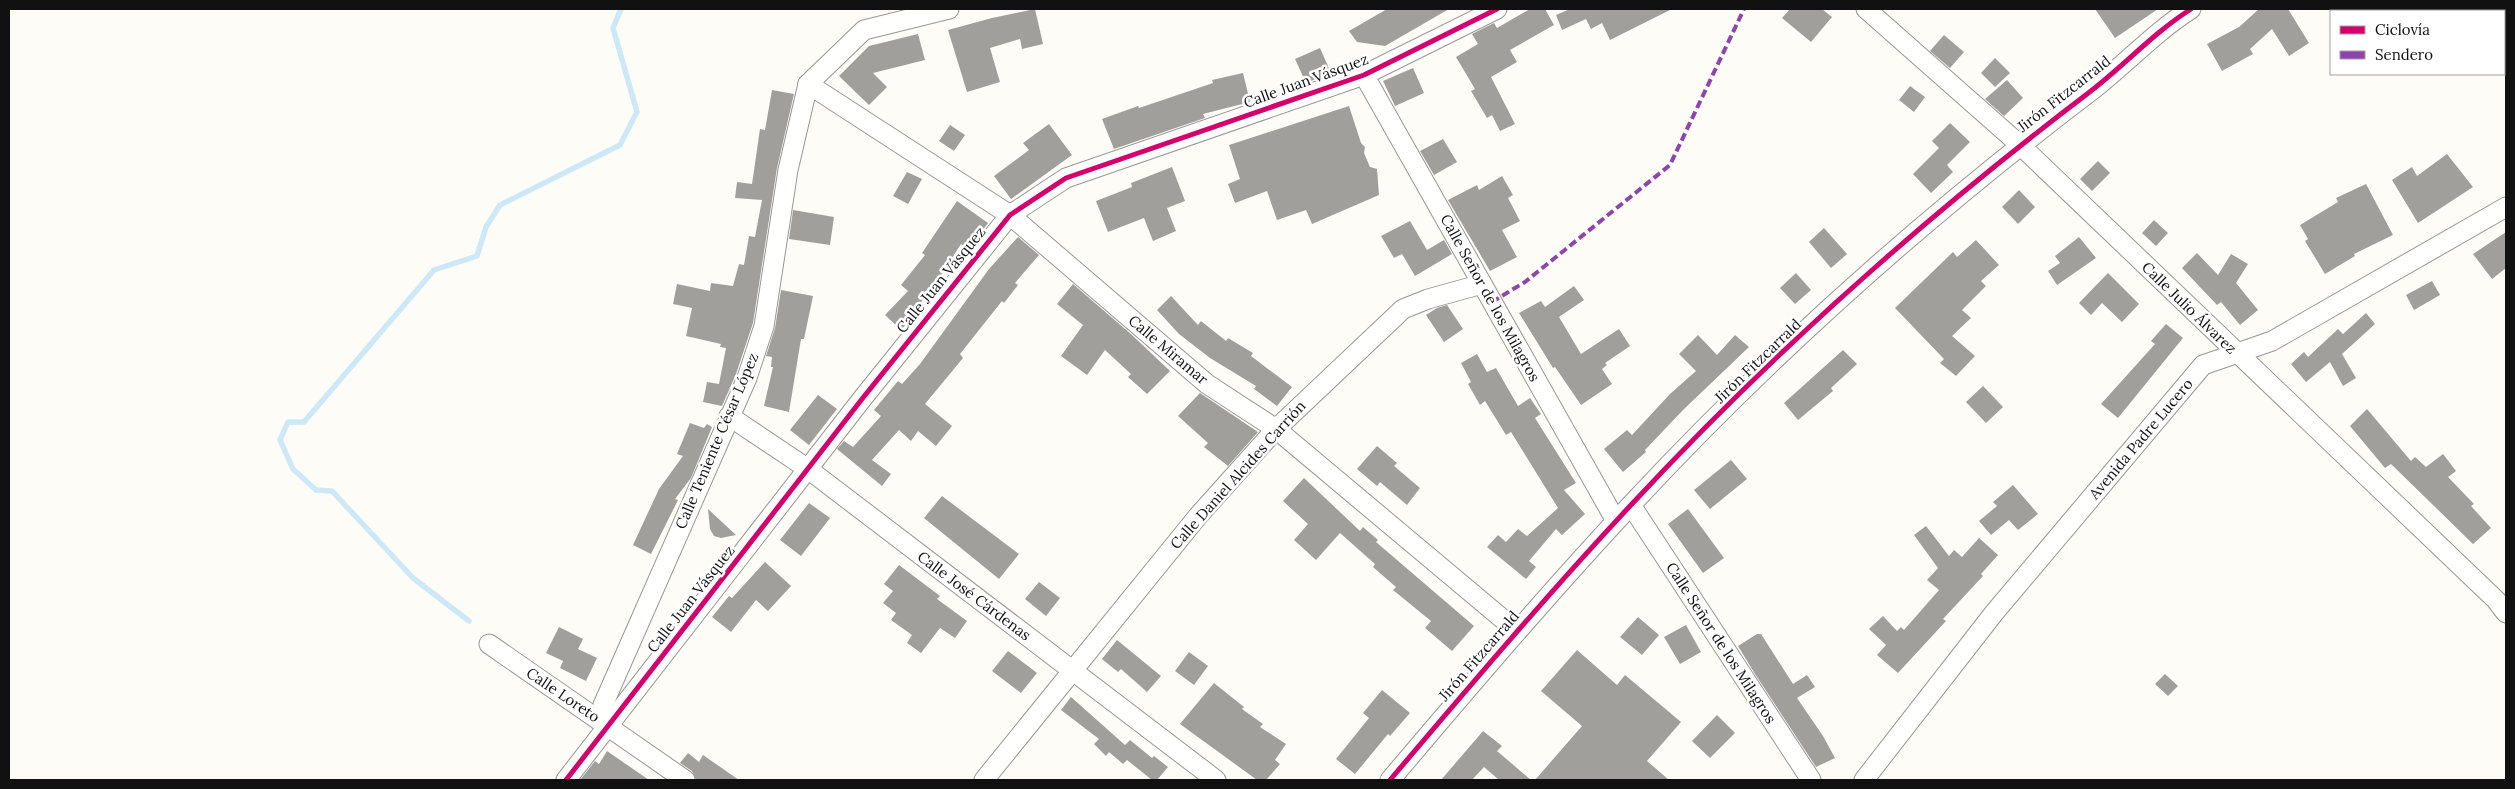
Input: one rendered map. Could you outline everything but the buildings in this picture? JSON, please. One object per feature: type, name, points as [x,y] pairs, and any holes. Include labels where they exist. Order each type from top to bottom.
[{"type":"street","points":[[808,84],[864,30],[949,9]]},
{"type":"street","name":"Calle Juan Vásquez","points":[[566,780],[808,469],[1010,215],[1066,178],[1364,75],[1497,9]]},
{"type":"street","name":"Calle Julio Álvarez","points":[[1866,9],[2020,144],[2238,355],[2503,603]]},
{"type":"street","name":"Jirón Fitzcarrald","points":[[1390,780],[1517,631],[1616,521],[1758,376],[1891,254],[2020,144],[2090,91],[2168,15],[2191,9]]},
{"type":"street","name":"Calle Señor de los Milagros","points":[[1364,75],[1616,521]]},
{"type":"street","name":"Calle Miramar","points":[[808,84],[1010,215],[1206,384],[1276,429],[1517,631]]},
{"type":"street","name":"Calle Teniente César López","points":[[608,726],[603,705],[747,378],[764,326],[788,170],[808,84]]},
{"type":"street","name":"Avenida Padre Lucero","points":[[1864,780],[1994,613],[2203,366],[2238,355],[2272,341],[2506,207]]},
{"type":"street","name":"Calle Daniel Alcides Carrión","points":[[984,780],[1198,516],[1276,429],[1403,309],[1428,299],[1482,284]]},
{"type":"street","name":"Calle José Cárdenas","points":[[729,416],[808,469],[1216,780]]},
{"type":"street","name":"Calle Señor de los Milagros","points":[[1631,505],[1811,780]]},
{"type":"street","name":"Calle Loreto","points":[[489,644],[685,780]]},
{"type":"waterway","points":[[469,621],[413,578],[332,491],[316,490],[293,469],[280,440],[288,422],[304,422],[434,270],[477,256],[486,227],[500,205],[620,145],[637,112],[613,28],[621,9]]},
{"type":"marked path","points":[[1492,302],[1525,282],[1670,165],[1744,9]]},
{"type":"cycle path","points":[[566,780],[862,399],[1010,215],[1066,178],[1364,75],[1497,9]]},
{"type":"cycle path","points":[[1390,780],[1568,573],[1683,450],[1793,342],[1907,239],[2026,141],[2100,84],[2177,18],[2191,9]]}]
